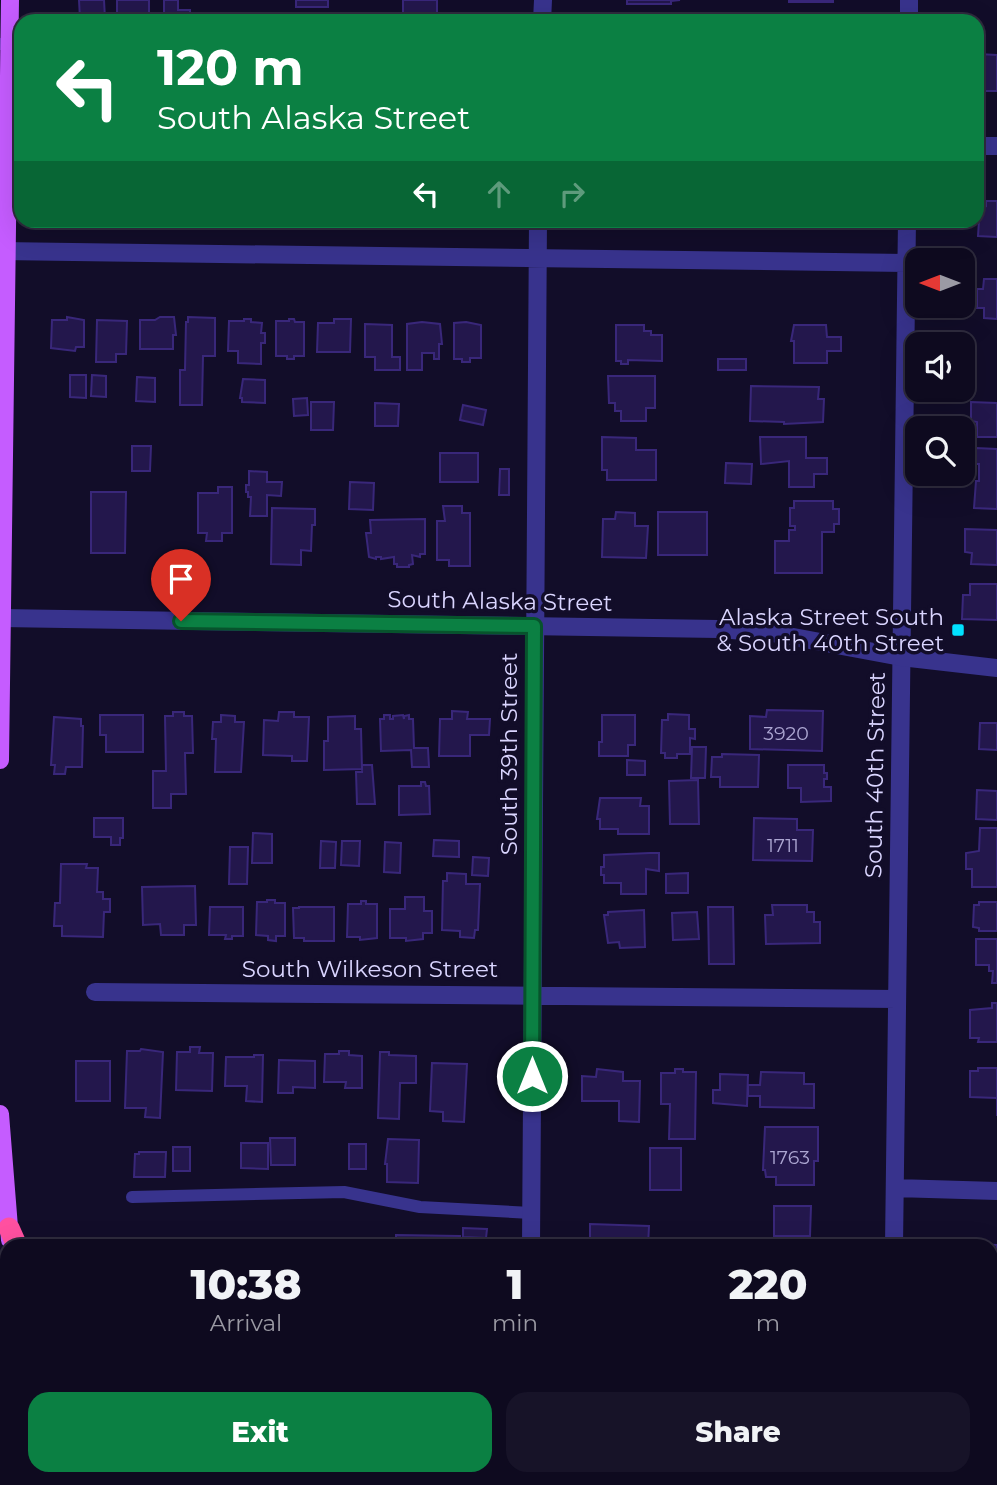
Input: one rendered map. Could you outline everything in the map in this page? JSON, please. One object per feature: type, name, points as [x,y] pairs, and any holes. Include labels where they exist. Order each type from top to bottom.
[{"type":"main road","points":[[0,760],[4,251],[10,0]]},
{"type":"main road","points":[[0,1114],[11,1239]]},
{"type":"street","name":"South 39th Street","points":[[531,1239],[538,228]]},
{"type":"street","name":"South 40th Street","points":[[906,248],[907,228]]},
{"type":"street","points":[[4,251],[905,263]]},
{"type":"street","name":"South 40th Street","points":[[894,1239],[905,318]]},
{"type":"street","name":"South Alaska Street","points":[[1,618],[747,630],[901,657],[997,668]]},
{"type":"street","name":"South Wilkeson Street","points":[[94,992],[897,999]]},
{"type":"street","points":[[895,1188],[997,1191]]},
{"type":"lane","points":[[132,1197],[344,1192],[421,1207],[531,1213]]},
{"type":"building","points":[[79,0],[104,0],[105,14],[80,14]]},
{"type":"building","points":[[117,0],[149,0],[149,14],[117,14]]},
{"type":"building","points":[[164,0],[178,0],[178,10],[190,10],[190,14],[164,14]]},
{"type":"building","points":[[296,0],[328,0],[328,7],[296,7]]},
{"type":"building","points":[[403,0],[437,0],[437,14],[403,14]]},
{"type":"building","points":[[627,0],[680,0],[671,1],[671,4],[627,4]]},
{"type":"building","points":[[833,0],[833,2],[789,2]]},
{"type":"building","points":[[984,54],[997,55],[997,91],[984,91]]},
{"type":"building","points":[[986,201],[997,201],[997,237],[978,236],[979,228],[984,228]]},
{"type":"building","points":[[984,279],[997,279],[997,319],[984,318],[984,308],[977,308],[977,289],[983,289]]},
{"type":"building","points":[[67,317],[84,320],[84,347],[76,347],[75,351],[51,348],[52,320],[67,320]]},
{"type":"building","points":[[160,317],[174,317],[176,335],[173,335],[173,349],[140,349],[140,320],[155,320]]},
{"type":"building","points":[[188,317],[215,318],[215,356],[203,356],[202,405],[180,405],[180,370],[185,370]]},
{"type":"building","points":[[244,319],[262,323],[261,333],[265,333],[265,343],[261,343],[261,364],[238,363],[238,351],[228,351],[229,321]]},
{"type":"building","points":[[289,319],[304,322],[304,356],[294,356],[294,359],[276,356],[276,321]]},
{"type":"building","points":[[334,319],[351,319],[350,352],[317,352],[318,323],[334,323]]},
{"type":"building","points":[[97,320],[127,321],[126,354],[116,354],[116,362],[96,362]]},
{"type":"building","points":[[454,323],[481,325],[481,358],[470,358],[470,362],[462,362],[462,359],[454,359]]},
{"type":"building","points":[[365,324],[392,325],[392,357],[400,357],[400,370],[375,370],[375,357],[365,357]]},
{"type":"building","points":[[407,324],[440,324],[442,344],[439,344],[439,359],[434,359],[434,353],[422,353],[422,370],[407,370]]},
{"type":"building","points":[[616,325],[644,325],[644,331],[651,331],[651,335],[662,335],[662,361],[628,360],[628,364],[621,364],[621,361],[616,361]]},
{"type":"building","points":[[794,325],[826,325],[827,337],[841,337],[841,351],[827,351],[827,363],[794,363],[794,341],[791,341]]},
{"type":"building","points":[[718,359],[746,359],[746,370],[718,370]]},
{"type":"building","points":[[70,375],[86,375],[86,398],[70,397]]},
{"type":"building","points":[[92,375],[106,376],[106,397],[91,396]]},
{"type":"building","points":[[608,376],[655,376],[655,408],[646,408],[646,421],[621,421],[621,411],[615,411],[615,403],[609,403]]},
{"type":"building","points":[[137,377],[155,378],[155,402],[136,401]]},
{"type":"building","points":[[243,379],[265,380],[265,403],[242,402],[240,398]]},
{"type":"building","points":[[751,386],[819,387],[818,399],[824,399],[823,422],[784,424],[750,421]]},
{"type":"building","points":[[307,398],[308,415],[294,416],[293,399]]},
{"type":"building","points":[[311,402],[334,402],[333,430],[311,430]]},
{"type":"building","points":[[971,402],[997,403],[997,437],[977,437],[977,422],[975,416],[971,416]]},
{"type":"building","points":[[375,403],[399,404],[398,426],[375,426]]},
{"type":"building","points":[[463,405],[486,410],[483,425],[460,420]]},
{"type":"building","points":[[602,437],[636,438],[636,450],[656,450],[656,480],[607,480],[607,470],[602,470]]},
{"type":"building","points":[[760,437],[806,437],[806,458],[827,458],[827,474],[814,474],[814,487],[789,487],[789,461],[761,464]]},
{"type":"building","points":[[132,446],[151,446],[150,471],[132,471]]},
{"type":"building","points":[[976,448],[997,449],[997,509],[974,508],[976,481],[979,481],[979,464],[975,464]]},
{"type":"building","points":[[440,453],[478,453],[478,482],[440,482]]},
{"type":"building","points":[[726,463],[752,464],[751,484],[725,483]]},
{"type":"building","points":[[500,469],[509,469],[509,495],[499,495]]},
{"type":"building","points":[[249,471],[267,472],[267,482],[282,482],[281,496],[267,495],[267,516],[250,516],[251,497],[248,497],[246,492]]},
{"type":"building","points":[[350,482],[374,483],[373,510],[349,509]]},
{"type":"building","points":[[218,487],[232,487],[232,533],[222,533],[222,541],[206,541],[207,533],[198,533],[198,493],[218,493]]},
{"type":"building","points":[[91,492],[126,492],[125,553],[91,553]]},
{"type":"building","points":[[794,501],[833,501],[833,509],[839,509],[839,524],[834,524],[834,532],[822,532],[822,573],[775,573],[775,541],[789,541],[789,530],[795,530],[795,526],[790,526],[790,508],[794,508]]},
{"type":"building","points":[[443,506],[462,506],[462,513],[470,513],[470,566],[449,566],[449,560],[437,560],[437,521],[445,521]]},
{"type":"building","points":[[272,508],[315,509],[311,551],[301,550],[301,565],[271,564]]},
{"type":"building","points":[[616,512],[635,513],[635,526],[648,526],[646,558],[602,557],[603,519],[615,519]]},
{"type":"building","points":[[658,512],[707,512],[707,555],[658,555]]},
{"type":"building","points":[[425,519],[425,554],[420,554],[420,557],[412,555],[413,564],[409,567],[397,567],[394,557],[369,557],[366,533],[371,533],[370,520]]},
{"type":"building","points":[[965,529],[997,530],[997,565],[971,564],[972,553],[965,552]]},
{"type":"building","points":[[970,584],[997,584],[997,620],[962,619],[963,595],[970,595]]},
{"type":"building","points":[[767,710],[823,711],[822,751],[750,749],[750,716],[766,717]]},
{"type":"building","points":[[452,711],[468,712],[467,719],[490,719],[489,735],[470,735],[470,756],[439,756],[440,719],[452,719]]},
{"type":"building","points":[[173,712],[184,712],[184,716],[192,716],[193,753],[185,753],[186,794],[171,794],[171,808],[153,808],[153,771],[166,771],[165,716],[173,716]]},
{"type":"building","points":[[279,712],[294,712],[294,717],[309,717],[307,761],[292,761],[292,756],[263,755],[264,720],[278,721]]},
{"type":"building","points":[[668,714],[689,715],[689,729],[695,729],[695,739],[690,738],[690,754],[665,758],[665,753],[661,753],[662,720],[668,720]]},
{"type":"building","points":[[100,715],[143,715],[143,752],[106,752],[106,735],[100,735]]},
{"type":"building","points":[[221,715],[235,716],[235,722],[244,722],[241,772],[215,772],[216,739],[212,739],[213,722],[221,722]]},
{"type":"building","points":[[384,715],[390,715],[390,719],[393,719],[393,716],[403,715],[404,719],[404,716],[409,715],[409,719],[413,719],[414,748],[428,748],[429,767],[412,767],[411,750],[381,751],[380,719],[384,719]]},
{"type":"building","points":[[602,715],[635,715],[635,745],[628,745],[628,756],[599,756]]},
{"type":"building","points":[[355,716],[355,729],[361,729],[362,769],[324,770],[324,741],[328,741],[328,717]]},
{"type":"building","points":[[54,717],[81,719],[83,726],[82,767],[66,767],[65,774],[54,774],[55,765],[51,765]]},
{"type":"building","points":[[980,723],[997,723],[997,750],[979,749]]},
{"type":"building","points":[[692,747],[706,747],[705,778],[691,778]]},
{"type":"building","points":[[722,754],[759,755],[758,787],[720,787],[720,777],[711,777],[712,757],[722,757]]},
{"type":"building","points":[[627,760],[645,761],[645,775],[627,775]]},
{"type":"building","points":[[362,765],[372,765],[375,804],[357,804],[356,772],[362,772]]},
{"type":"building","points":[[788,765],[824,765],[827,779],[824,779],[824,787],[831,787],[831,801],[801,802],[801,788],[788,788]]},
{"type":"building","points":[[698,780],[699,824],[670,824],[669,781]]},
{"type":"building","points":[[421,782],[429,786],[430,814],[399,815],[399,786],[421,786]]},
{"type":"building","points":[[977,790],[997,791],[997,820],[976,819]]},
{"type":"building","points":[[600,798],[641,798],[640,806],[649,806],[649,834],[618,834],[618,829],[600,829],[600,819],[597,819]]},
{"type":"building","points":[[94,818],[123,818],[123,838],[120,838],[120,845],[111,845],[111,837],[94,837]]},
{"type":"building","points":[[754,818],[797,819],[797,830],[813,830],[812,861],[753,860]]},
{"type":"building","points":[[980,828],[997,828],[997,887],[972,887],[972,869],[966,869],[966,853],[979,851]]},
{"type":"building","points":[[253,833],[272,834],[272,863],[252,863]]},
{"type":"building","points":[[434,840],[459,841],[459,857],[433,856]]},
{"type":"building","points":[[321,841],[336,842],[335,868],[320,868]]},
{"type":"building","points":[[342,841],[360,841],[359,866],[341,865]]},
{"type":"building","points":[[385,842],[401,843],[400,873],[384,872]]},
{"type":"building","points":[[230,847],[248,847],[247,884],[229,884]]},
{"type":"building","points":[[659,853],[659,871],[646,869],[646,894],[621,894],[621,883],[604,883],[601,867],[604,867],[604,855]]},
{"type":"building","points":[[473,857],[489,858],[488,876],[472,875]]},
{"type":"building","points":[[61,864],[87,864],[86,868],[98,868],[97,892],[103,892],[103,899],[110,899],[110,912],[104,912],[103,937],[62,936],[62,926],[54,926],[55,903],[60,903]]},
{"type":"building","points":[[447,873],[466,874],[466,884],[480,884],[478,930],[475,930],[474,938],[460,937],[460,931],[442,930],[443,881],[447,881]]},
{"type":"building","points":[[688,873],[688,893],[666,893],[666,874]]},
{"type":"building","points":[[195,886],[196,925],[184,925],[184,935],[161,935],[160,924],[143,925],[142,887]]},
{"type":"building","points":[[405,897],[424,897],[424,911],[432,911],[432,933],[423,933],[423,939],[406,941],[406,938],[390,938],[390,909],[405,909]]},
{"type":"building","points":[[267,900],[285,903],[285,936],[276,936],[276,941],[268,940],[268,936],[256,935],[257,902]]},
{"type":"building","points":[[361,901],[377,904],[377,938],[360,940],[360,937],[347,937],[348,904],[361,904]]},
{"type":"building","points":[[979,902],[997,902],[997,931],[979,931],[979,928],[973,927],[974,905],[979,905]]},
{"type":"building","points":[[772,905],[807,905],[807,912],[814,912],[814,922],[820,922],[820,943],[766,944],[765,915],[773,915]]},
{"type":"building","points":[[210,907],[243,907],[243,936],[225,939],[226,935],[209,935]]},
{"type":"building","points":[[334,907],[334,941],[304,941],[304,938],[294,938],[293,908]]},
{"type":"building","points":[[708,907],[733,907],[734,964],[709,964]]},
{"type":"building","points":[[644,910],[645,947],[620,948],[619,942],[608,943],[604,915],[608,915],[608,912]]},
{"type":"building","points":[[697,912],[699,939],[673,940],[672,913]]},
{"type":"building","points":[[976,939],[997,939],[997,983],[992,983],[993,971],[989,971],[989,965],[976,965]]},
{"type":"building","points":[[992,1003],[997,1003],[997,1042],[978,1042],[979,1038],[970,1038],[970,1010],[992,1008]]},
{"type":"building","points":[[190,1047],[200,1047],[199,1053],[213,1053],[212,1091],[176,1090],[177,1052],[190,1052]]},
{"type":"building","points":[[141,1049],[163,1052],[160,1118],[145,1117],[146,1108],[125,1108],[127,1051]]},
{"type":"building","points":[[339,1051],[349,1051],[349,1055],[362,1056],[362,1088],[345,1088],[346,1082],[324,1082],[325,1054],[339,1054]]},
{"type":"building","points":[[380,1052],[416,1056],[416,1083],[400,1083],[399,1119],[378,1118]]},
{"type":"building","points":[[263,1055],[262,1102],[246,1101],[247,1086],[225,1086],[226,1057]]},
{"type":"building","points":[[279,1060],[315,1061],[315,1088],[293,1087],[293,1093],[278,1093]]},
{"type":"building","points":[[76,1061],[110,1061],[110,1101],[76,1101]]},
{"type":"building","points":[[432,1063],[467,1064],[464,1122],[443,1121],[443,1112],[430,1111]]},
{"type":"building","points":[[978,1068],[997,1068],[997,1098],[970,1097],[970,1071],[978,1071]]},
{"type":"building","points":[[597,1069],[623,1072],[623,1081],[640,1081],[639,1122],[619,1121],[619,1101],[582,1101],[582,1076],[596,1077]]},
{"type":"building","points":[[675,1069],[696,1072],[695,1139],[669,1139],[670,1104],[661,1104],[661,1073],[675,1073]]},
{"type":"building","points":[[761,1072],[804,1073],[804,1084],[814,1084],[814,1108],[760,1107],[760,1096],[748,1096],[748,1085],[760,1085]]},
{"type":"building","points":[[720,1074],[748,1075],[747,1106],[713,1103],[713,1090],[720,1090]]},
{"type":"building","points":[[765,1127],[818,1127],[818,1161],[814,1161],[814,1185],[776,1185],[776,1177],[766,1177],[763,1170]]},
{"type":"building","points":[[270,1138],[295,1138],[295,1165],[271,1165]]},
{"type":"building","points":[[388,1139],[419,1140],[418,1183],[387,1182],[385,1164]]},
{"type":"building","points":[[241,1143],[268,1143],[268,1169],[241,1168]]},
{"type":"building","points":[[349,1144],[366,1144],[366,1169],[349,1169]]},
{"type":"building","points":[[173,1147],[190,1147],[190,1171],[173,1171]]},
{"type":"building","points":[[650,1148],[681,1148],[681,1190],[650,1190]]},
{"type":"building","points":[[166,1152],[165,1177],[134,1177],[135,1154]]},
{"type":"building","points":[[774,1206],[811,1206],[810,1236],[774,1236]]},
{"type":"building","points":[[590,1224],[649,1226],[648,1239],[590,1239]]},
{"type":"building","points":[[463,1228],[487,1229],[486,1238],[463,1237]]},
{"type":"building","points":[[396,1235],[460,1236],[460,1239],[396,1239]]},
{"type":"place","name":"Alaska Street South & South 40th Street","points":[[958,630]]},
{"type":"route","points":[[181,621],[534,626],[532,1076]]}]
